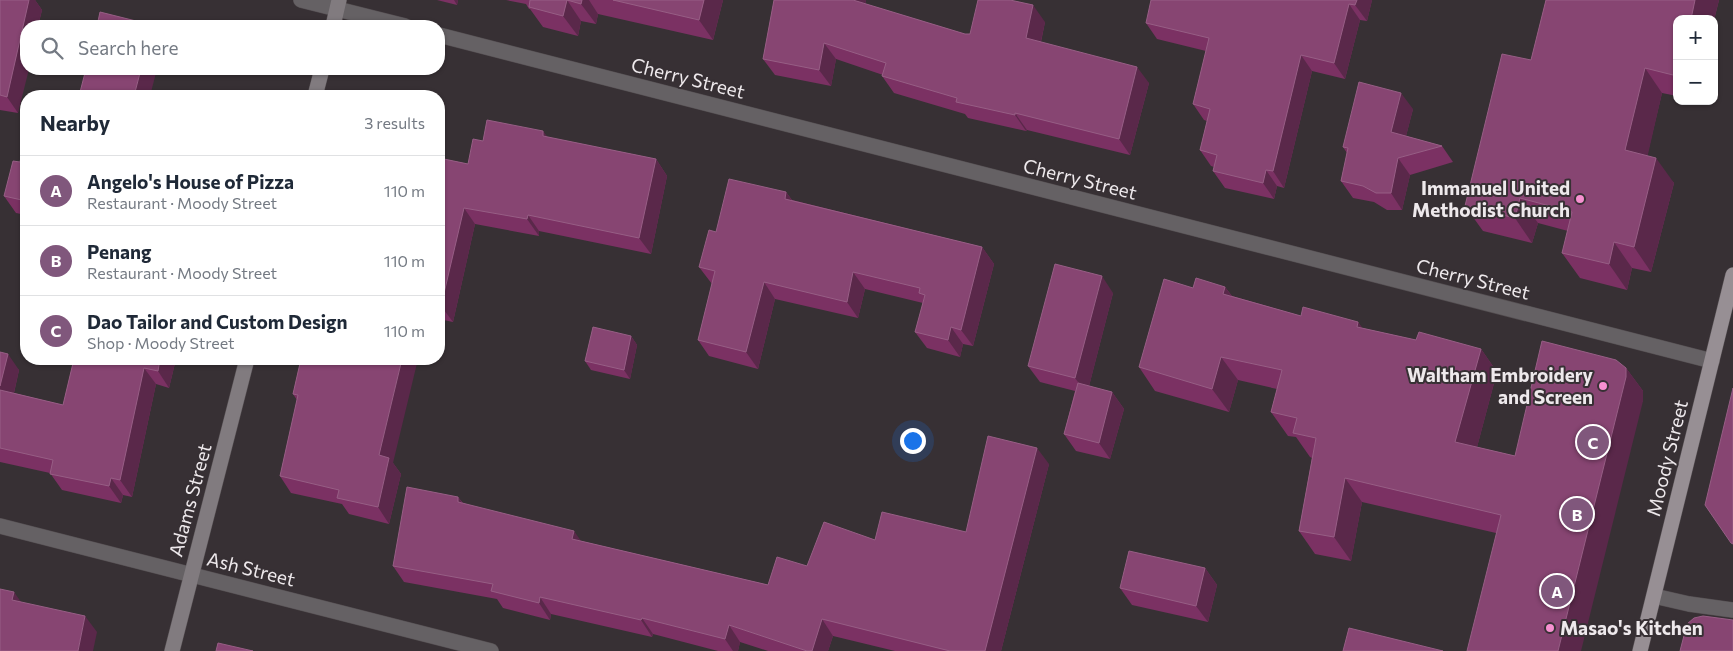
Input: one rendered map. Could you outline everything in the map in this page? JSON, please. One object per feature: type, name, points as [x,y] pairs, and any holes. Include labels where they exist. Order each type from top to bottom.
[{"type":"main road","name":"Moody Street","points":[[1640,651],[1733,275]]},
{"type":"street","points":[[301,0],[338,4],[387,20]]},
{"type":"street","points":[[334,20],[338,4]]},
{"type":"street","name":"Cherry Street","points":[[445,37],[1712,361]]},
{"type":"street","points":[[317,90],[320,75]]},
{"type":"street","name":"Adams Street","points":[[172,651],[245,365]]},
{"type":"street","name":"Ash Street","points":[[0,526],[491,651]]},
{"type":"street","points":[[1654,596],[1689,604],[1733,610]]},
{"type":"building","points":[[0,0],[29,0],[24,20],[20,20],[20,40],[7,97],[0,95]]},
{"type":"building","points":[[530,0],[567,0],[563,16],[529,7]]},
{"type":"building","points":[[567,0],[582,0],[581,4]]},
{"type":"building","points":[[613,0],[704,0],[699,20]]},
{"type":"building","points":[[774,0],[853,0],[965,34],[970,34],[978,0],[1010,0],[1033,5],[1026,38],[1137,67],[1119,139],[1015,113],[1015,115],[956,102],[957,98],[882,76],[886,63],[824,43],[819,70],[763,59]]},
{"type":"building","points":[[1151,0],[1357,0],[1355,5],[1349,4],[1334,63],[1301,55],[1273,171],[1266,170],[1263,183],[1213,171],[1217,155],[1200,150],[1210,109],[1193,104],[1209,38],[1146,23]]},
{"type":"building","points":[[1546,0],[1695,0],[1692,15],[1673,15],[1673,75],[1645,68],[1625,150],[1656,158],[1634,247],[1614,242],[1609,264],[1562,253],[1572,212],[1520,198],[1515,218],[1465,206],[1502,54],[1531,60]]},
{"type":"building","points":[[100,12],[132,20],[98,20]]},
{"type":"building","points":[[84,75],[139,75],[136,90],[81,90]]},
{"type":"building","points":[[1359,82],[1401,93],[1391,132],[1442,146],[1398,158],[1391,193],[1376,193],[1363,186],[1341,181],[1348,148],[1343,147]]},
{"type":"building","points":[[487,120],[543,131],[543,136],[656,159],[639,238],[528,215],[527,219],[464,208],[445,289],[445,159],[468,164],[473,139],[483,141]]},
{"type":"building","points":[[13,161],[20,162],[20,200],[4,196]]},
{"type":"building","points":[[729,179],[786,192],[785,199],[982,247],[961,330],[951,327],[948,340],[915,332],[925,295],[919,293],[920,288],[853,272],[847,302],[764,282],[746,352],[698,340],[715,271],[699,267],[709,230],[716,232]]},
{"type":"building","points":[[1055,264],[1102,276],[1075,378],[1028,366]]},
{"type":"building","points":[[1196,278],[1225,287],[1223,294],[1301,316],[1303,307],[1358,322],[1357,327],[1416,340],[1419,332],[1481,349],[1455,442],[1515,456],[1542,341],[1616,360],[1626,368],[1626,377],[1558,651],[1467,651],[1501,515],[1345,478],[1334,537],[1299,531],[1316,438],[1293,433],[1297,418],[1271,412],[1282,370],[1221,357],[1212,389],[1139,367],[1164,279],[1193,288]]},
{"type":"building","points":[[593,327],[631,336],[624,370],[585,361]]},
{"type":"building","points":[[0,352],[8,354],[0,386]]},
{"type":"building","points":[[73,365],[159,365],[158,371],[144,368],[120,480],[111,478],[109,486],[50,474],[53,460],[0,448],[0,390],[63,405]]},
{"type":"building","points":[[300,365],[401,365],[379,455],[389,458],[378,507],[337,498],[339,490],[280,476],[298,395],[293,394]]},
{"type":"building","points":[[1078,383],[1112,392],[1099,443],[1064,434]]},
{"type":"building","points":[[1733,388],[1733,544],[1705,505]]},
{"type":"building","points":[[988,436],[1037,448],[985,651],[950,651],[822,619],[812,651],[807,651],[729,625],[725,639],[642,618],[641,620],[540,597],[539,603],[491,591],[493,584],[393,566],[407,487],[458,497],[458,502],[574,531],[572,539],[768,585],[777,557],[807,566],[824,522],[875,540],[882,512],[966,532]]},
{"type":"building","points":[[1129,551],[1205,568],[1196,606],[1120,588]]},
{"type":"building","points":[[0,589],[14,592],[12,600],[85,616],[78,651],[0,651]]},
{"type":"building","points":[[1703,616],[1733,620],[1733,651],[1680,651],[1687,624],[1694,618]]},
{"type":"building","points":[[1349,628],[1443,651],[1343,651]]},
{"type":"building","points":[[218,643],[253,651],[216,651]]},
{"type":"place","name":"Immanuel United Methodist Church","points":[[1580,199]]},
{"type":"place","name":"Waltham Embroidery and Screen","points":[[1603,386]]},
{"type":"place","name":"Dao Tailor and Custom Design","points":[[1593,442]]},
{"type":"place","name":"Penang","points":[[1577,514]]},
{"type":"place","name":"Angelo's House of Pizza","points":[[1557,591]]},
{"type":"place","name":"Masao's Kitchen","points":[[1550,628]]}]
